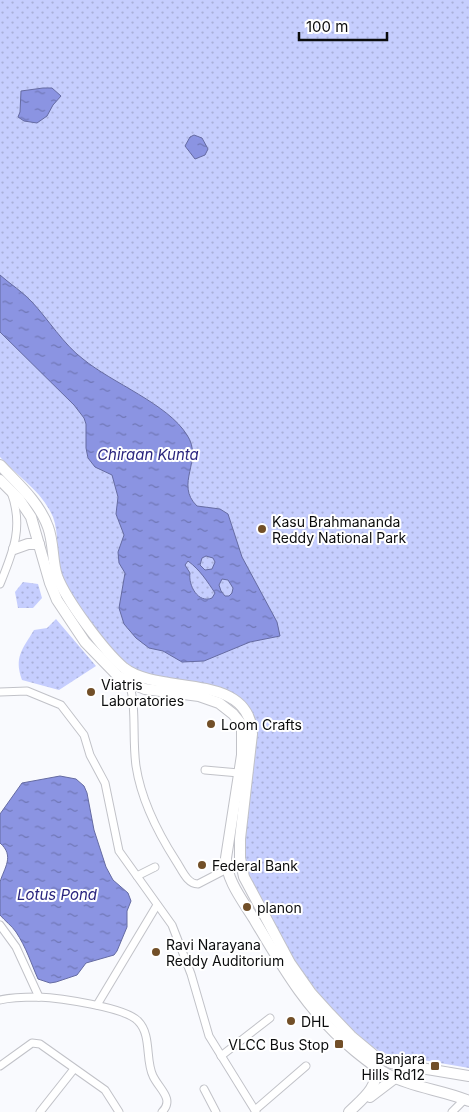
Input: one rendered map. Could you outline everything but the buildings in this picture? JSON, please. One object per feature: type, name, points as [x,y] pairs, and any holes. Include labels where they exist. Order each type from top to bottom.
[{"type":"main road","points":[[0,465],[35,501],[48,528],[57,576],[94,634],[124,668],[145,678],[212,689],[241,705],[248,714],[252,725],[252,734],[240,839],[240,858],[244,877],[271,939],[303,998],[377,1067],[395,1078],[467,1100]]},
{"type":"main road","points":[[0,480],[19,499],[31,516],[57,600],[85,642],[118,676],[145,689],[199,696],[219,703],[234,714],[242,726],[242,755],[226,858],[227,869],[232,882],[271,939]]},
{"type":"main road","points":[[14,549],[28,544],[39,544]]},
{"type":"main road","points":[[338,1031],[375,1056],[391,1063],[469,1076]]},
{"type":"main road","points":[[349,1112],[373,1087],[377,1067]]},
{"type":"main road","points":[[355,1112],[375,1092],[395,1078]]},
{"type":"street","points":[[0,584],[14,549],[17,532],[15,503],[10,490]]},
{"type":"street","points":[[129,682],[133,697],[136,766],[146,802],[168,849],[188,880],[194,884],[198,884],[227,869]]},
{"type":"street","points":[[133,697],[145,689]]},
{"type":"street","points":[[0,692],[27,691],[61,705],[84,735],[90,755],[104,783],[119,851],[172,925],[192,974],[209,1036],[256,1111],[306,1066]]},
{"type":"street","points":[[205,770],[239,773]]},
{"type":"street","points":[[137,876],[155,867]]},
{"type":"street","points":[[97,1005],[157,904]]},
{"type":"street","points":[[0,925],[16,947],[39,997]]},
{"type":"street","points":[[0,1000],[39,997],[97,1005],[128,1015],[138,1021],[145,1035],[153,1077],[167,1098],[168,1102],[162,1112]]},
{"type":"street","points":[[221,1056],[270,1018]]},
{"type":"street","points":[[0,1066],[32,1043],[40,1044],[105,1090],[119,1112]]},
{"type":"street","points":[[40,1112],[74,1069]]},
{"type":"street","points":[[204,1089],[216,1112]]},
{"type":"street","points":[[452,1112],[467,1100]]},
{"type":"shaded area","name":"Kasu Brahmananda Reddy National Park","points":[[0,0],[469,0],[469,1068],[382,1053],[367,1043],[322,998],[296,963],[247,876],[244,844],[256,727],[251,711],[241,699],[228,691],[197,682],[149,675],[122,659],[86,617],[63,579],[59,563],[55,523],[43,499],[0,457]]},
{"type":"shaded area","points":[[23,582],[38,584],[42,598],[33,608],[18,608],[15,592]]},
{"type":"shaded area","points":[[56,619],[96,666],[59,690],[22,680],[19,665],[20,654],[34,630],[47,628]]},
{"type":"water","points":[[52,88],[61,96],[47,116],[37,123],[24,121],[18,117],[21,91]]},
{"type":"water","points":[[194,135],[202,138],[208,149],[205,155],[195,159],[185,146],[190,137]]},
{"type":"water","name":"Chiraan Kunta","points":[[0,275],[28,298],[76,353],[95,368],[167,413],[178,424],[187,435],[191,444],[192,463],[188,489],[191,498],[197,506],[220,509],[228,514],[242,557],[277,622],[280,636],[250,642],[204,661],[182,662],[163,651],[149,648],[136,638],[124,624],[119,608],[125,573],[119,563],[118,552],[124,535],[116,514],[118,497],[112,475],[95,467],[88,458],[86,424],[84,418],[74,405],[0,332]],"holes":[[[206,556],[213,558],[215,562],[212,569],[205,570],[200,565],[202,558]],[[188,561],[203,576],[215,593],[212,598],[207,599],[198,596],[192,588],[190,573],[185,565]],[[222,579],[228,580],[233,588],[232,593],[229,596],[225,596],[219,585]]]},
{"type":"water","name":"Lotus Pond","points":[[60,776],[76,779],[84,786],[94,830],[106,867],[113,880],[128,893],[131,901],[127,911],[127,927],[114,955],[86,963],[77,975],[50,983],[38,979],[20,938],[0,915],[0,882],[8,857],[0,843],[0,814],[22,783]]},
{"type":"place","name":"Kasu Brahmananda Reddy National Park","points":[[262,529]]},
{"type":"place","name":"Viatris Laboratories","points":[[91,692]]},
{"type":"place","name":"Loom Crafts","points":[[211,724]]},
{"type":"place","name":"Federal Bank","points":[[202,865]]},
{"type":"place","name":"planon","points":[[247,907]]},
{"type":"place","name":"Ravi Narayana Reddy Auditorium","points":[[156,952]]},
{"type":"place","name":"DHL","points":[[291,1021]]},
{"type":"place","name":"VLCC Bus Stop","points":[[339,1044]]},
{"type":"place","name":"Banjara Hills Rd12","points":[[435,1066]]}]
